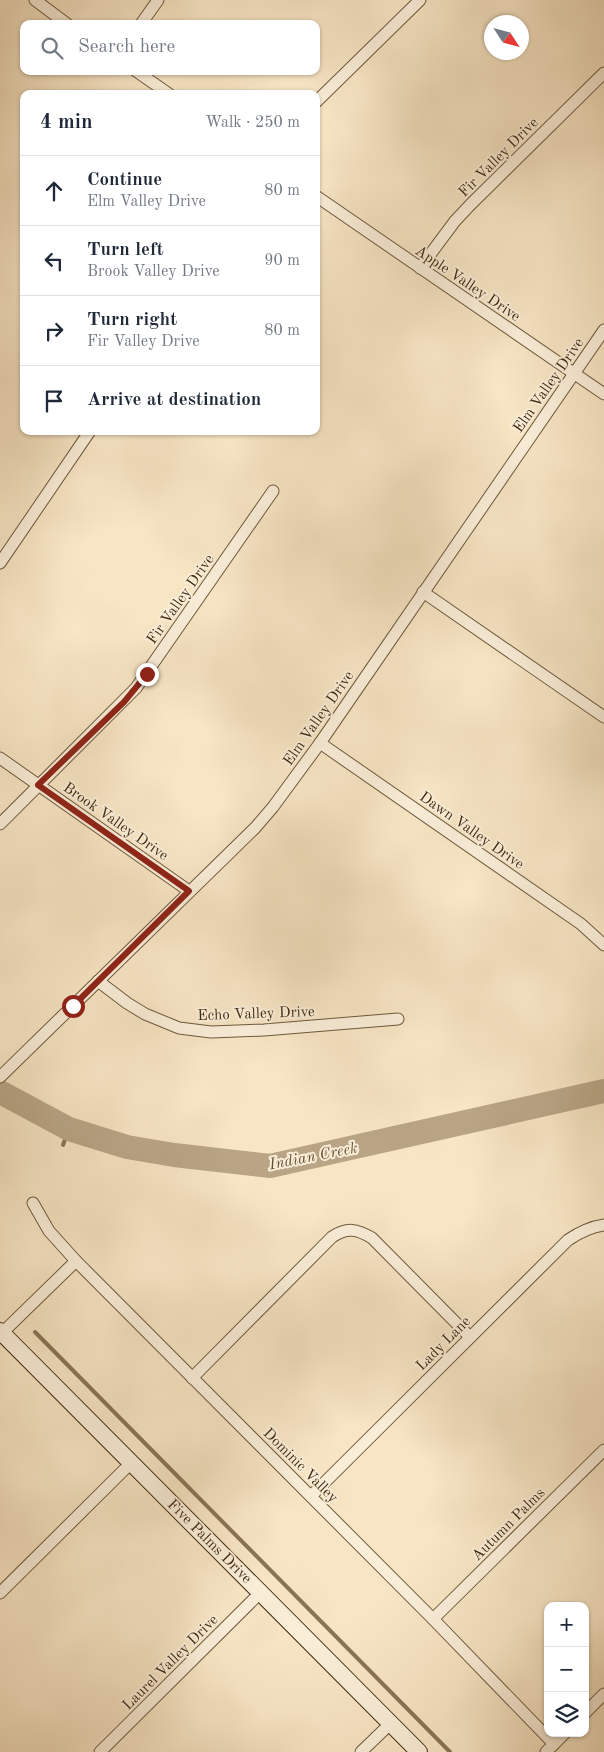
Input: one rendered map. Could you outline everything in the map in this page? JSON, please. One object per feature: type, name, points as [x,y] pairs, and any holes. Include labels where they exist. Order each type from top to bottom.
[{"type":"street","points":[[36,0],[61,20]]},
{"type":"street","points":[[145,20],[158,0]]},
{"type":"street","points":[[320,98],[420,0]]},
{"type":"street","name":"Fir Valley Drive","points":[[420,268],[455,221],[471,204],[604,73]]},
{"type":"street","points":[[142,75],[163,90]]},
{"type":"street","name":"Apple Valley Drive","points":[[320,199],[604,394]]},
{"type":"street","name":"Elm Valley Drive","points":[[0,1077],[189,891],[256,828],[273,808],[320,743],[604,330]]},
{"type":"street","points":[[0,563],[87,435]]},
{"type":"street","name":"Fir Valley Drive","points":[[0,824],[136,688],[273,491]]},
{"type":"street","points":[[423,592],[604,717]]},
{"type":"street","name":"Dawn Valley Drive","points":[[320,743],[581,924],[604,945]]},
{"type":"street","name":"Brook Valley Drive","points":[[0,758],[189,891]]},
{"type":"street","name":"Echo Valley Drive","points":[[98,980],[127,1003],[145,1014],[179,1028],[211,1032],[264,1030],[398,1019]]},
{"type":"street","name":"Dominic Valley","points":[[33,1203],[49,1231],[76,1261],[433,1618],[550,1748]]},
{"type":"street","name":"Lady Lane","points":[[311,1496],[568,1240],[578,1232],[604,1225]]},
{"type":"street","points":[[192,1378],[332,1237],[350,1229],[372,1238],[470,1337]]},
{"type":"street","points":[[1,1332],[76,1261]]},
{"type":"street","name":"Five Palms Drive","points":[[1,1332],[419,1752]]},
{"type":"street","name":"Autumn Palms","points":[[433,1618],[604,1450]]},
{"type":"street","points":[[0,1593],[131,1463]]},
{"type":"street","name":"Laurel Valley Drive","points":[[100,1752],[261,1592]]},
{"type":"street","points":[[589,1709],[604,1694]]},
{"type":"street","points":[[361,1752],[390,1724]]},
{"type":"street","points":[[550,1748],[561,1737]]},
{"type":"waterway","name":"Indian Creek","points":[[0,1092],[69,1129],[127,1147],[174,1155],[270,1166],[604,1091]]},
{"type":"waterway","points":[[63,1145],[69,1129]]},
{"type":"waterway","points":[[35,1332],[450,1752]]},
{"type":"route","points":[[73,1006],[189,891],[38,785],[124,702],[147,674]]}]
